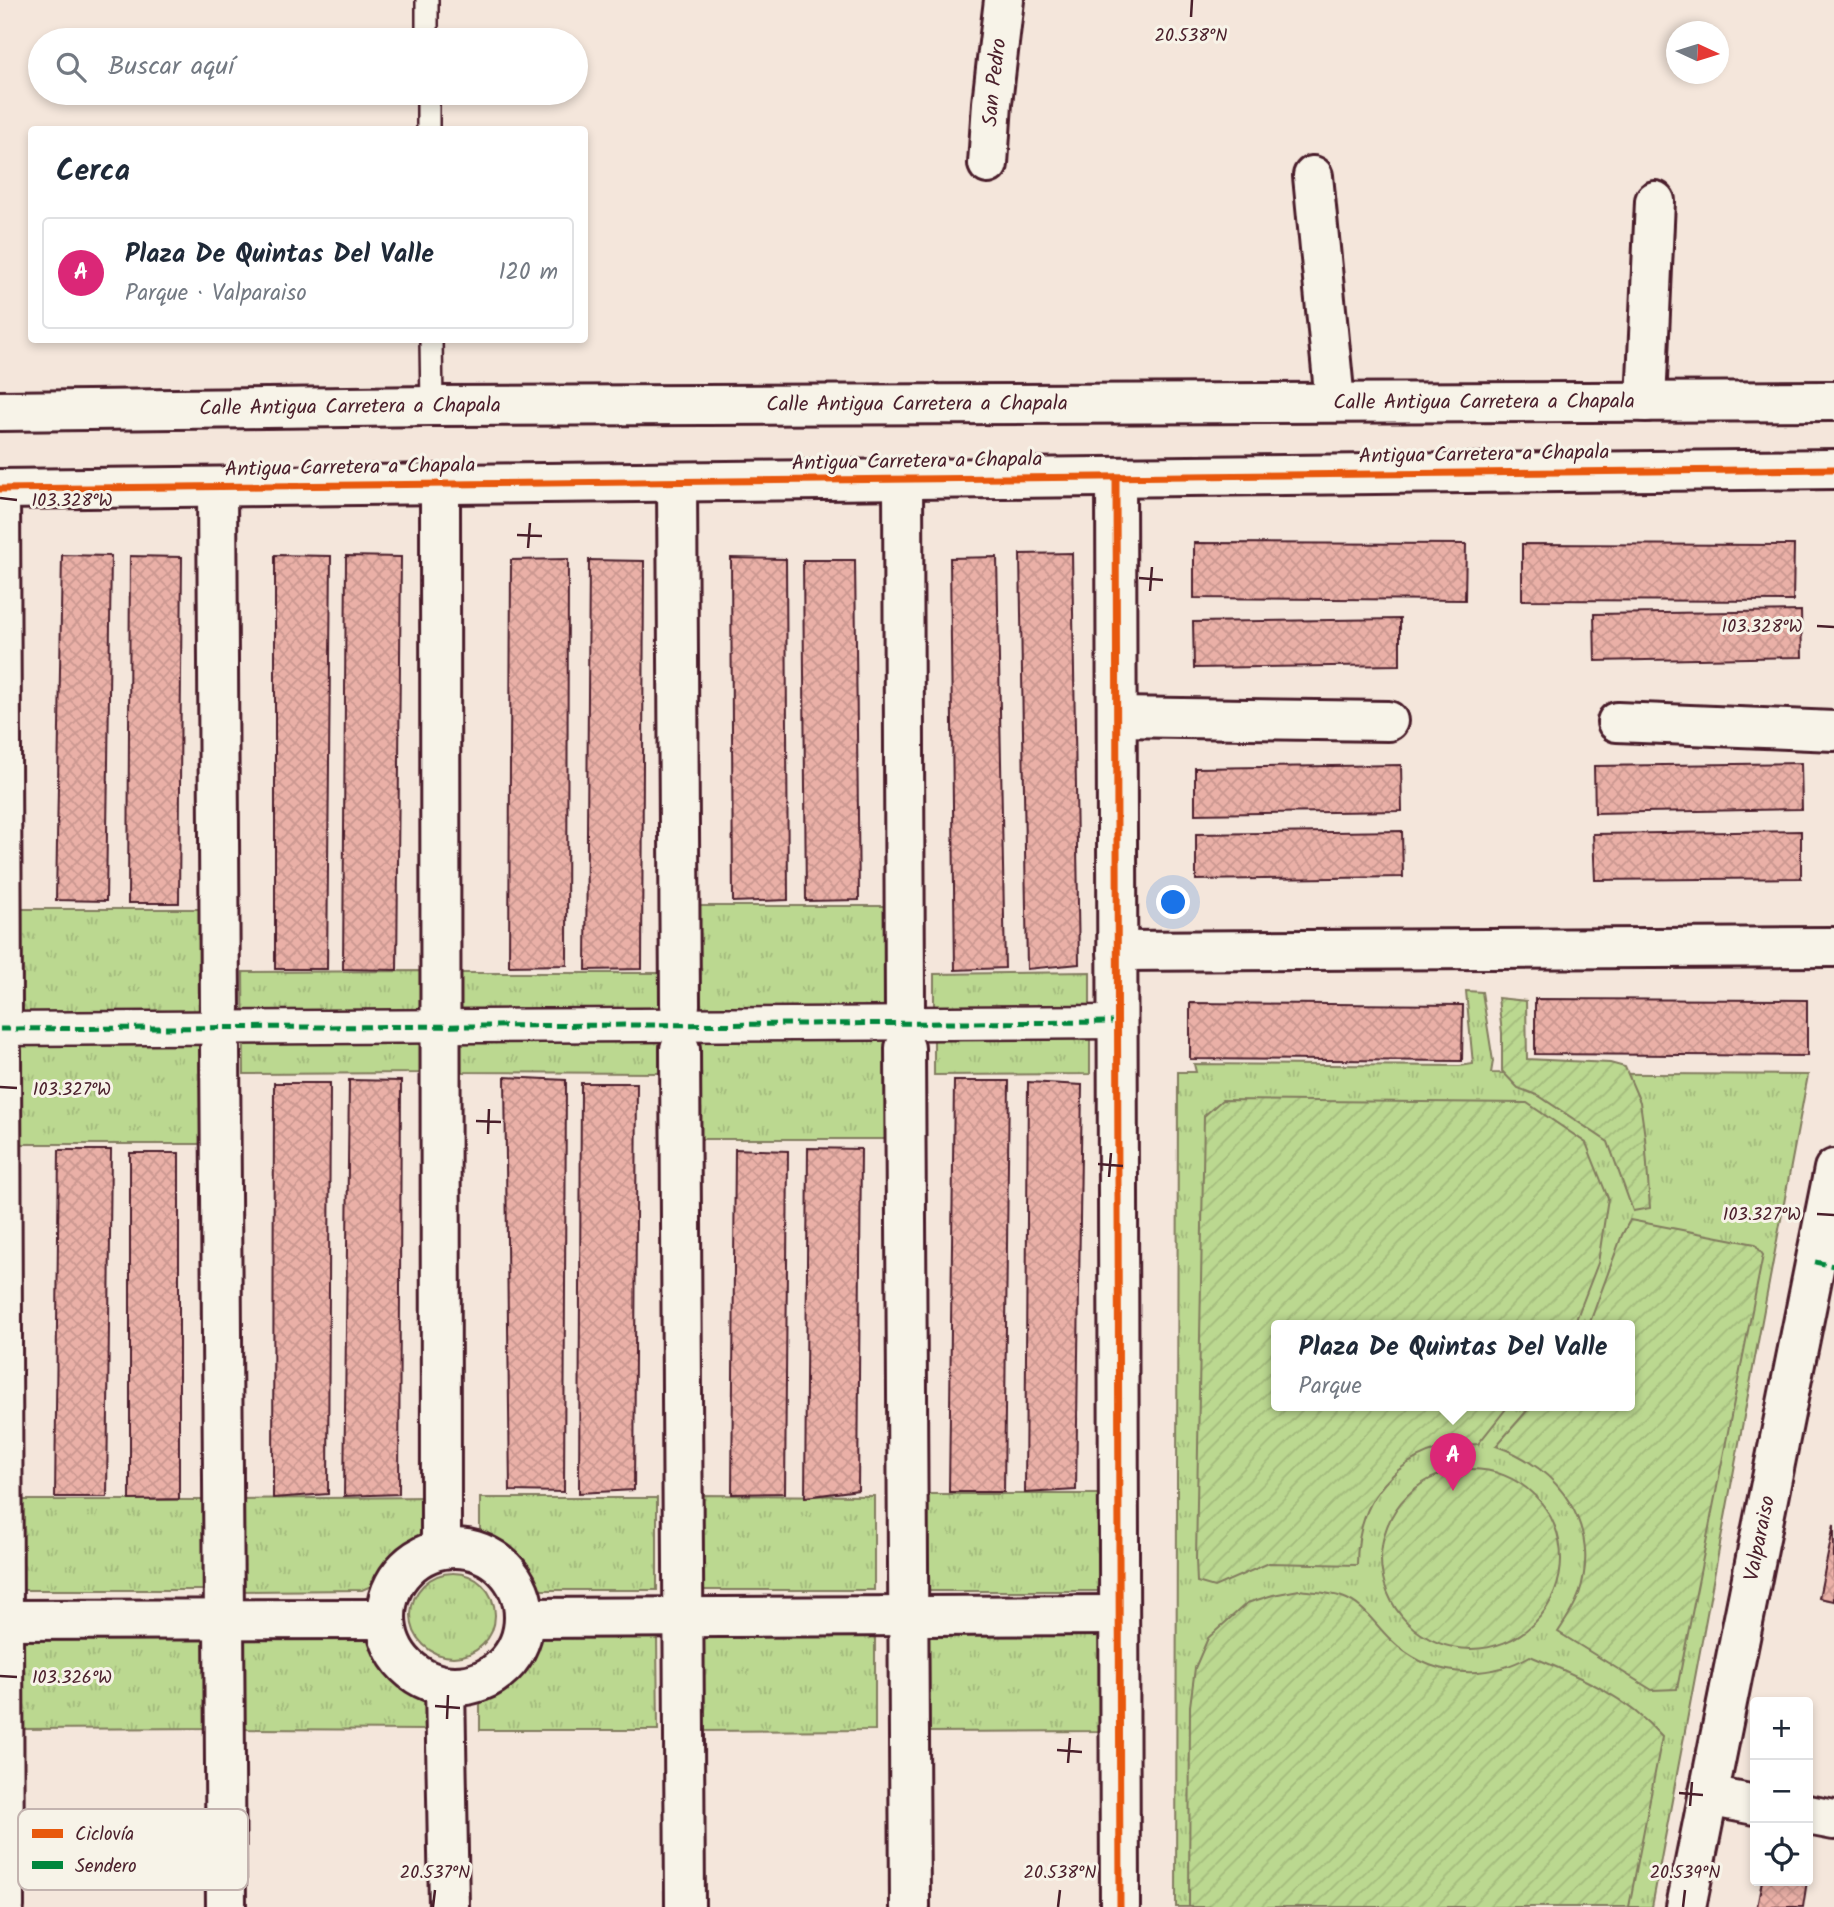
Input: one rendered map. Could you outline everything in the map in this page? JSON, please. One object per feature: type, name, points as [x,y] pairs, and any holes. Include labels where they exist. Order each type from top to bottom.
[{"type":"street","name":"San Pedro","points":[[988,164],[1004,0]]},
{"type":"street","points":[[1313,176],[1335,402]]},
{"type":"street","points":[[1646,402],[1654,201]]},
{"type":"street","name":"Calle Antigua Carretera a Chapala","points":[[0,411],[432,406],[1834,401]]},
{"type":"street","name":"Antigua Carretera a Chapala","points":[[0,489],[1834,469]]},
{"type":"street","points":[[1116,477],[1120,1907]]},
{"type":"street","points":[[903,479],[905,1008]]},
{"type":"street","points":[[677,482],[680,1005]]},
{"type":"street","points":[[440,485],[441,1548]]},
{"type":"street","points":[[216,486],[220,1009]]},
{"type":"street","points":[[0,489],[4,1907]]},
{"type":"street","points":[[1117,717],[1388,721]]},
{"type":"street","points":[[1617,722],[1834,731]]},
{"type":"street","points":[[1117,951],[1834,947]]},
{"type":"street","points":[[1,1030],[1117,1022]]},
{"type":"street","points":[[220,1048],[225,1809]]},
{"type":"street","points":[[905,1048],[910,1907]]},
{"type":"street","points":[[680,1049],[685,1907]]},
{"type":"street","name":"Valparaiso","points":[[1686,1907],[1825,1264],[1834,1169]]},
{"type":"street","points":[[441,1548],[482,1552],[499,1563],[518,1588],[524,1618],[520,1641],[508,1662],[491,1677],[468,1686],[445,1686],[426,1681],[409,1670],[397,1656],[388,1638],[385,1619],[387,1599],[395,1581],[407,1566],[423,1555],[441,1548]]},
{"type":"street","points":[[524,1618],[1119,1615]]},
{"type":"street","points":[[2,1620],[385,1619]]},
{"type":"street","points":[[445,1686],[449,1907]]},
{"type":"street","points":[[1708,1796],[1750,1804]]},
{"type":"street","points":[[1813,1816],[1834,1820]]},
{"type":"lane","points":[[427,0],[427,28]]},
{"type":"lane","points":[[428,105],[428,126]]},
{"type":"lane","points":[[431,343],[432,406]]},
{"type":"green space","points":[[693,906],[892,906],[892,1139],[693,1139]]},
{"type":"green space","points":[[15,909],[208,909],[209,1144],[16,1144]]},
{"type":"green space","points":[[420,971],[420,1073],[244,1074],[243,972]]},
{"type":"green space","points":[[1090,972],[1090,1074],[934,1075],[934,974]]},
{"type":"green space","points":[[460,973],[659,973],[659,1073],[460,1072]]},
{"type":"green space","points":[[1466,991],[1482,992],[1493,1061],[1491,1073],[1808,1075],[1652,1907],[1176,1907],[1178,1072],[1196,1072],[1194,1064],[1473,1064]]},
{"type":"green space","points":[[1498,998],[1526,1001],[1527,1059],[1610,1063],[1625,1067],[1640,1102],[1650,1208],[1633,1211],[1608,1142],[1539,1096],[1518,1088],[1502,1071]]},
{"type":"green space","points":[[1222,1100],[1527,1103],[1586,1143],[1608,1198],[1598,1263],[1576,1320],[1271,1320],[1271,1411],[1504,1411],[1478,1444],[1452,1446],[1428,1453],[1408,1463],[1390,1478],[1376,1495],[1366,1515],[1359,1539],[1357,1565],[1269,1563],[1214,1587],[1197,1582],[1204,1116]]},
{"type":"green space","points":[[1630,1220],[1755,1244],[1763,1255],[1677,1689],[1652,1690],[1558,1632],[1577,1599],[1585,1569],[1585,1546],[1579,1523],[1570,1503],[1556,1484],[1519,1456],[1496,1446],[1527,1411],[1635,1411],[1635,1320],[1591,1320]]},
{"type":"green space","points":[[1471,1469],[1505,1476],[1535,1495],[1554,1525],[1561,1559],[1554,1593],[1535,1623],[1505,1642],[1471,1649],[1437,1642],[1407,1623],[1388,1593],[1381,1559],[1388,1525],[1407,1495],[1437,1476]]},
{"type":"green space","points":[[926,1494],[1100,1494],[1099,1591],[926,1591]]},
{"type":"green space","points":[[701,1495],[874,1496],[874,1590],[701,1590]]},
{"type":"green space","points":[[427,1497],[427,1536],[404,1548],[376,1584],[362,1590],[234,1591],[233,1499]]},
{"type":"green space","points":[[480,1498],[657,1498],[657,1590],[531,1590],[507,1548],[480,1530]]},
{"type":"green space","points":[[19,1500],[215,1500],[215,1590],[19,1590]]},
{"type":"green space","points":[[453,1573],[469,1576],[483,1585],[492,1599],[495,1615],[492,1631],[483,1645],[469,1654],[453,1657],[437,1654],[423,1645],[414,1631],[411,1615],[414,1599],[423,1585],[437,1576]]},
{"type":"green space","points":[[1299,1590],[1332,1594],[1350,1600],[1405,1652],[1439,1668],[1457,1672],[1494,1670],[1530,1656],[1601,1689],[1648,1722],[1662,1737],[1629,1907],[1189,1907],[1190,1706],[1195,1668],[1208,1638],[1247,1603]]},
{"type":"green space","points":[[875,1635],[875,1730],[701,1731],[701,1636]]},
{"type":"green space","points":[[927,1635],[1100,1635],[1101,1731],[927,1732]]},
{"type":"green space","points":[[235,1637],[364,1638],[377,1643],[404,1679],[428,1691],[428,1730],[234,1729]]},
{"type":"green space","points":[[532,1637],[657,1637],[658,1730],[480,1730],[480,1697],[507,1680]]},
{"type":"green space","points":[[215,1639],[216,1728],[20,1729],[20,1640]]},
{"type":"building","points":[[1194,543],[1466,544],[1465,600],[1194,598]]},
{"type":"building","points":[[1522,544],[1794,545],[1793,601],[1522,600]]},
{"type":"building","points":[[1072,553],[1079,964],[1027,969],[1020,554]]},
{"type":"building","points":[[62,555],[111,556],[106,901],[56,900]]},
{"type":"building","points":[[275,555],[331,556],[327,969],[275,969]]},
{"type":"building","points":[[130,556],[182,557],[179,903],[128,903]]},
{"type":"building","points":[[346,556],[401,557],[397,970],[343,969]]},
{"type":"building","points":[[997,557],[1005,968],[955,970],[950,558]]},
{"type":"building","points":[[731,558],[786,559],[788,900],[733,902]]},
{"type":"building","points":[[568,559],[567,965],[509,966],[511,560]]},
{"type":"building","points":[[589,560],[644,561],[642,969],[586,970]]},
{"type":"building","points":[[803,560],[855,560],[859,900],[806,901]]},
{"type":"building","points":[[1801,611],[1802,657],[1595,661],[1594,614]]},
{"type":"building","points":[[1400,619],[1400,665],[1194,668],[1193,622]]},
{"type":"building","points":[[1801,763],[1802,809],[1595,813],[1594,766]]},
{"type":"building","points":[[1401,765],[1402,811],[1195,814],[1195,768]]},
{"type":"building","points":[[1402,831],[1403,877],[1196,880],[1196,834]]},
{"type":"building","points":[[1801,831],[1801,878],[1595,880],[1593,834]]},
{"type":"building","points":[[1535,999],[1807,1000],[1807,1056],[1535,1054]]},
{"type":"building","points":[[1190,1003],[1463,1005],[1462,1061],[1190,1059]]},
{"type":"building","points":[[505,1077],[566,1080],[564,1492],[510,1491]]},
{"type":"building","points":[[349,1080],[401,1081],[399,1494],[344,1496]]},
{"type":"building","points":[[954,1081],[1009,1081],[1004,1492],[949,1492]]},
{"type":"building","points":[[1028,1082],[1082,1085],[1076,1490],[1025,1493]]},
{"type":"building","points":[[274,1083],[330,1083],[328,1494],[273,1498]]},
{"type":"building","points":[[581,1083],[637,1083],[634,1490],[579,1493]]},
{"type":"building","points":[[808,1148],[861,1149],[858,1490],[805,1497]]},
{"type":"building","points":[[735,1149],[788,1151],[785,1493],[732,1494]]},
{"type":"building","points":[[59,1150],[111,1150],[107,1497],[55,1497]]},
{"type":"building","points":[[130,1153],[179,1153],[179,1499],[130,1500]]},
{"type":"building","points":[[1834,1525],[1834,1601],[1819,1598]]},
{"type":"building","points":[[1761,1886],[1806,1886],[1803,1907],[1757,1907]]},
{"type":"marked path","points":[[0,1029],[1117,1022]]},
{"type":"marked path","points":[[1815,1262],[1834,1266]]},
{"type":"cycle path","points":[[0,489],[1834,469]]},
{"type":"cycle path","points":[[1116,477],[1120,1907]]},
{"type":"place","name":"Plaza De Quintas Del Valle","points":[[1453,1491]]}]
